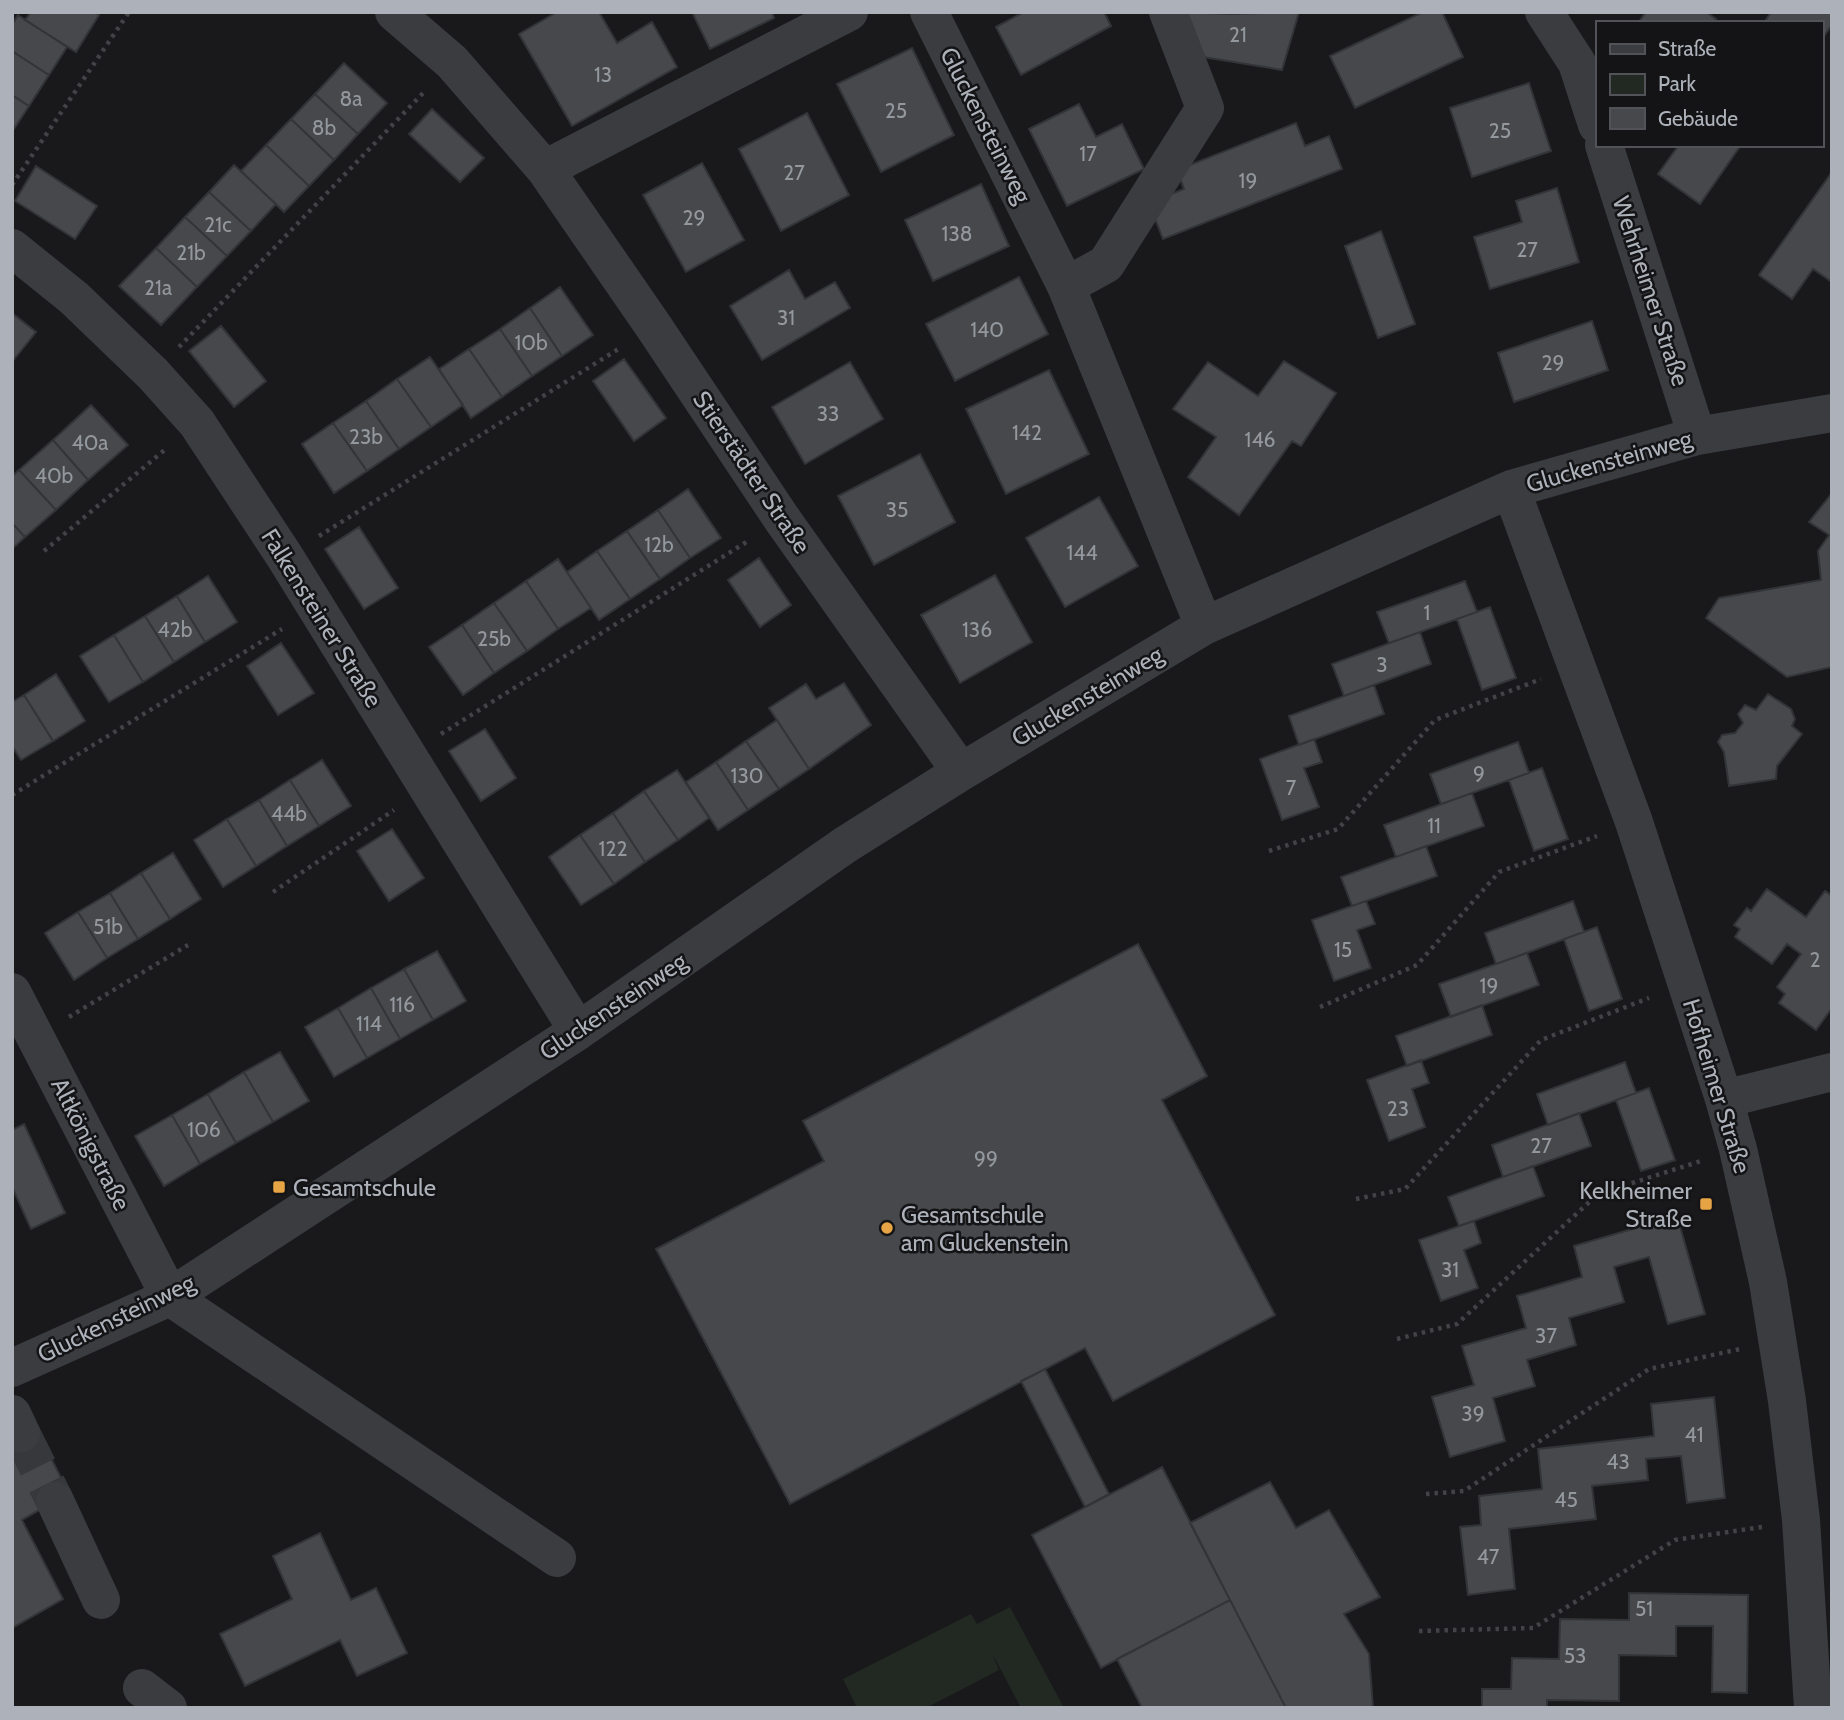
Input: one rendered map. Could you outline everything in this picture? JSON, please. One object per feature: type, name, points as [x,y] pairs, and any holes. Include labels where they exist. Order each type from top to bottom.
[{"type":"street","name":"Stierstädter Straße","points":[[394,12],[452,62],[545,169],[782,519],[961,772]]},
{"type":"street","points":[[545,169],[849,12]]},
{"type":"street","name":"Gluckensteinweg","points":[[929,12],[1066,286],[1204,626]]},
{"type":"street","points":[[1066,286],[1106,264],[1205,108],[1168,12]]},
{"type":"street","points":[[1545,12],[1577,63],[1596,122]]},
{"type":"street","name":"Wehrheimer Straße","points":[[1605,147],[1697,436]]},
{"type":"street","name":"Falkensteiner Straße","points":[[12,248],[74,298],[153,374],[197,423],[285,557],[578,1031]]},
{"type":"street","name":"Gluckensteinweg","points":[[12,1368],[170,1297],[578,1031],[845,845],[1204,626],[1511,489],[1697,436],[1832,413]]},
{"type":"street","name":"Hofheimer Straße","points":[[1511,489],[1634,822],[1738,1149],[1779,1340],[1801,1520],[1812,1708]]},
{"type":"street","name":"Altkönigstraße","points":[[12,992],[170,1297]]},
{"type":"street","points":[[1724,1099],[1832,1072]]},
{"type":"street","points":[[170,1297],[557,1558]]},
{"type":"street","points":[[55,1501],[101,1600]]},
{"type":"path","points":[[12,185],[129,12]]},
{"type":"path","points":[[153,374],[452,62]]},
{"type":"path","points":[[285,557],[654,327]]},
{"type":"path","points":[[44,551],[197,423]]},
{"type":"path","points":[[408,755],[782,519]]},
{"type":"path","points":[[12,795],[316,609]]},
{"type":"path","points":[[1269,851],[1338,829],[1435,720],[1577,665]]},
{"type":"path","points":[[273,892],[428,788]]},
{"type":"path","points":[[1320,1007],[1416,965],[1499,872],[1634,822]]},
{"type":"path","points":[[36,1037],[188,945]]},
{"type":"path","points":[[1356,1199],[1405,1189],[1541,1040],[1686,984]]},
{"type":"path","points":[[1397,1339],[1457,1324],[1598,1195],[1738,1149]]},
{"type":"path","points":[[1426,1494],[1464,1491],[1650,1369],[1779,1340]]},
{"type":"path","points":[[1419,1631],[1534,1628],[1675,1540],[1801,1520]]},
{"type":"green space","points":[[1010,1607],[1064,1708],[1021,1708],[992,1653],[999,1670],[926,1708],[857,1708],[843,1679],[971,1614],[977,1624]]},
{"type":"building","points":[[31,12],[95,12],[99,15],[76,52],[25,20]]},
{"type":"building","points":[[557,12],[599,12],[617,43],[652,22],[677,67],[572,126],[519,34]]},
{"type":"building","points":[[692,12],[772,12],[774,18],[710,49]]},
{"type":"building","points":[[1024,12],[1104,12],[1111,26],[1021,75],[996,27]]},
{"type":"building","points":[[1176,12],[1299,12],[1282,70],[1191,55]]},
{"type":"building","points":[[1423,12],[1442,12],[1463,57],[1355,108],[1330,56]]},
{"type":"building","points":[[1646,12],[1706,12],[1716,19],[1714,21],[1639,21]]},
{"type":"building","points":[[1771,12],[1832,12],[1832,25],[1823,37],[1823,21],[1765,21]]},
{"type":"building","points":[[18,15],[67,47],[49,75],[12,51],[12,25]]},
{"type":"building","points":[[912,48],[954,135],[881,172],[837,84]]},
{"type":"building","points":[[12,51],[49,75],[29,106],[12,95]]},
{"type":"building","points":[[344,63],[387,103],[358,134],[315,94]]},
{"type":"building","points":[[1529,83],[1551,151],[1472,177],[1450,108]]},
{"type":"building","points":[[315,94],[358,134],[334,160],[291,119]]},
{"type":"building","points":[[12,95],[29,106],[12,132]]},
{"type":"building","points":[[1079,104],[1096,137],[1122,124],[1144,169],[1067,206],[1029,129]]},
{"type":"building","points":[[432,109],[484,158],[460,182],[409,134]]},
{"type":"building","points":[[807,113],[849,195],[781,231],[739,149]]},
{"type":"building","points":[[291,119],[334,160],[309,186],[266,145]]},
{"type":"building","points":[[1296,123],[1305,146],[1329,136],[1342,169],[1163,239],[1149,203],[1184,189],[1177,170]]},
{"type":"building","points":[[266,145],[309,186],[284,212],[241,171]]},
{"type":"building","points":[[1678,147],[1740,147],[1700,204],[1658,174]]},
{"type":"building","points":[[702,163],[744,240],[686,272],[643,195]]},
{"type":"building","points":[[234,165],[276,204],[251,231],[209,192]]},
{"type":"building","points":[[36,166],[97,206],[75,239],[15,201]]},
{"type":"building","points":[[1832,172],[1832,282],[1813,269],[1792,299],[1759,275]]},
{"type":"building","points":[[981,184],[1009,246],[933,281],[905,220]]},
{"type":"building","points":[[1557,188],[1579,262],[1490,289],[1474,237],[1522,222],[1516,201]]},
{"type":"building","points":[[209,192],[251,231],[227,256],[185,217]]},
{"type":"building","points":[[185,217],[227,256],[197,287],[156,248]]},
{"type":"building","points":[[1381,231],[1415,324],[1378,338],[1345,246]]},
{"type":"building","points":[[156,248],[197,287],[161,325],[119,286]]},
{"type":"building","points":[[789,270],[805,299],[835,282],[850,308],[762,360],[730,306]]},
{"type":"building","points":[[1019,277],[1048,334],[955,381],[926,324]]},
{"type":"building","points":[[560,287],[593,335],[562,356],[530,308]]},
{"type":"building","points":[[530,308],[562,356],[532,376],[500,329]]},
{"type":"building","points":[[12,313],[36,332],[12,362]]},
{"type":"building","points":[[1592,321],[1608,370],[1514,402],[1498,353]]},
{"type":"building","points":[[221,326],[266,381],[234,407],[189,351]]},
{"type":"building","points":[[500,329],[532,376],[502,397],[469,349]]},
{"type":"building","points":[[469,349],[502,397],[471,418],[439,369]]},
{"type":"building","points":[[430,357],[463,405],[431,427],[397,379]]},
{"type":"building","points":[[624,359],[666,418],[634,441],[593,381]]},
{"type":"building","points":[[1284,361],[1336,393],[1301,446],[1292,441],[1239,515],[1188,477],[1216,437],[1173,409],[1208,362],[1258,396]]},
{"type":"building","points":[[850,362],[883,419],[805,464],[772,407]]},
{"type":"building","points":[[1049,370],[1089,454],[1006,494],[966,409]]},
{"type":"building","points":[[397,379],[431,427],[399,449],[366,401]]},
{"type":"building","points":[[366,401],[399,449],[367,471],[333,423]]},
{"type":"building","points":[[91,405],[128,445],[88,480],[53,440]]},
{"type":"building","points":[[333,423],[367,471],[334,493],[302,444]]},
{"type":"building","points":[[53,440],[88,480],[56,510],[19,470]]},
{"type":"building","points":[[920,454],[955,522],[874,565],[838,496]]},
{"type":"building","points":[[19,470],[56,510],[25,537],[12,523],[12,476]]},
{"type":"building","points":[[688,489],[721,538],[690,558],[658,510]]},
{"type":"building","points":[[1832,493],[1832,667],[1787,677],[1706,618],[1719,598],[1821,580],[1818,551],[1829,535],[1809,522]]},
{"type":"building","points":[[1099,497],[1138,566],[1065,607],[1026,538]]},
{"type":"building","points":[[658,510],[690,558],[660,579],[627,531]]},
{"type":"building","points":[[12,523],[25,537],[12,549]]},
{"type":"building","points":[[359,527],[398,588],[364,609],[325,549]]},
{"type":"building","points":[[627,531],[660,579],[630,599],[597,551]]},
{"type":"building","points":[[597,551],[630,599],[599,620],[567,572]]},
{"type":"building","points":[[759,558],[791,605],[760,627],[728,580]]},
{"type":"building","points":[[558,559],[591,608],[558,629],[526,581]]},
{"type":"building","points":[[995,575],[1032,642],[960,683],[921,615]]},
{"type":"building","points":[[208,576],[237,622],[205,642],[177,596]]},
{"type":"building","points":[[526,581],[558,629],[527,651],[494,603]]},
{"type":"building","points":[[1465,581],[1477,612],[1389,643],[1377,612]]},
{"type":"building","points":[[177,596],[205,642],[174,662],[145,616]]},
{"type":"building","points":[[494,603],[527,651],[494,673],[462,625]]},
{"type":"building","points":[[1490,607],[1516,678],[1482,690],[1457,619]]},
{"type":"building","points":[[145,616],[174,662],[143,682],[114,635]]},
{"type":"building","points":[[462,625],[494,673],[463,695],[429,647]]},
{"type":"building","points":[[1420,632],[1431,664],[1344,696],[1332,664]]},
{"type":"building","points":[[114,635],[143,682],[109,702],[80,656]]},
{"type":"building","points":[[281,643],[314,693],[278,715],[247,666]]},
{"type":"building","points":[[56,674],[85,721],[53,741],[24,695]]},
{"type":"building","points":[[844,683],[871,725],[809,769],[769,708],[806,684],[816,699]]},
{"type":"building","points":[[1374,685],[1384,714],[1299,745],[1289,716]]},
{"type":"building","points":[[1768,694],[1791,709],[1795,719],[1792,726],[1802,734],[1777,766],[1776,779],[1729,786],[1724,752],[1718,742],[1722,735],[1735,733],[1743,723],[1738,714],[1745,705],[1756,710]]},
{"type":"building","points":[[24,695],[53,741],[21,760],[12,746],[12,702]]},
{"type":"building","points":[[777,720],[809,769],[779,789],[746,741]]},
{"type":"building","points":[[485,729],[516,778],[481,801],[449,751]]},
{"type":"building","points":[[1314,739],[1322,762],[1304,768],[1319,807],[1282,820],[1260,759]]},
{"type":"building","points":[[746,741],[779,789],[748,810],[716,762]]},
{"type":"building","points":[[1518,742],[1529,773],[1441,804],[1430,774]]},
{"type":"building","points":[[322,760],[351,806],[319,826],[290,780]]},
{"type":"building","points":[[716,762],[748,810],[718,830],[686,782]]},
{"type":"building","points":[[1542,768],[1568,839],[1534,851],[1509,780]]},
{"type":"building","points":[[677,770],[709,818],[678,840],[644,791]]},
{"type":"building","points":[[290,780],[319,826],[287,846],[259,800]]},
{"type":"building","points":[[644,791],[678,840],[645,862],[613,813]]},
{"type":"building","points":[[1472,793],[1484,826],[1396,857],[1384,825]]},
{"type":"building","points":[[259,800],[287,846],[256,866],[227,819]]},
{"type":"building","points":[[613,813],[645,862],[614,884],[580,835]]},
{"type":"building","points":[[227,819],[256,866],[223,887],[194,840]]},
{"type":"building","points":[[392,829],[424,878],[389,901],[357,851]]},
{"type":"building","points":[[580,835],[614,884],[581,905],[549,857]]},
{"type":"building","points":[[1426,846],[1437,876],[1352,906],[1341,877]]},
{"type":"building","points":[[173,853],[201,899],[170,919],[141,873]]},
{"type":"building","points":[[141,873],[170,919],[138,939],[110,893]]},
{"type":"building","points":[[1767,889],[1806,917],[1825,891],[1832,896],[1832,1008],[1816,1030],[1779,1003],[1785,994],[1777,987],[1801,954],[1787,944],[1772,964],[1735,937],[1740,929],[1734,925],[1747,908],[1751,911]]},
{"type":"building","points":[[110,893],[138,939],[107,958],[78,912]]},
{"type":"building","points":[[1366,901],[1375,924],[1357,930],[1371,968],[1334,981],[1312,920]]},
{"type":"building","points":[[1573,901],[1584,932],[1496,964],[1485,933]]},
{"type":"building","points":[[78,912],[107,958],[74,980],[45,933]]},
{"type":"building","points":[[1597,927],[1622,999],[1589,1011],[1564,939]]},
{"type":"building","points":[[1138,944],[1207,1076],[1162,1100],[1275,1315],[1113,1401],[1085,1348],[790,1504],[656,1249],[824,1161],[803,1121]]},
{"type":"building","points":[[437,951],[466,1001],[433,1020],[404,969]]},
{"type":"building","points":[[1527,953],[1539,985],[1451,1017],[1439,984]]},
{"type":"building","points":[[404,969],[433,1020],[400,1039],[371,988]]},
{"type":"building","points":[[371,988],[400,1039],[367,1058],[338,1008]]},
{"type":"building","points":[[1482,1005],[1492,1035],[1407,1066],[1396,1036]]},
{"type":"building","points":[[338,1008],[367,1058],[334,1077],[305,1027]]},
{"type":"building","points":[[280,1052],[309,1101],[273,1122],[244,1072]]},
{"type":"building","points":[[1421,1060],[1429,1083],[1412,1089],[1425,1127],[1389,1141],[1367,1080]]},
{"type":"building","points":[[1625,1062],[1636,1093],[1548,1125],[1537,1094]]},
{"type":"building","points":[[244,1072],[273,1122],[236,1143],[208,1094]]},
{"type":"building","points":[[1649,1088],[1675,1160],[1641,1171],[1616,1100]]},
{"type":"building","points":[[208,1094],[236,1143],[200,1164],[172,1115]]},
{"type":"building","points":[[1579,1113],[1591,1146],[1503,1177],[1492,1145]]},
{"type":"building","points":[[172,1115],[200,1164],[164,1186],[135,1136]]},
{"type":"building","points":[[24,1124],[65,1213],[31,1229],[12,1187],[12,1130]]},
{"type":"building","points":[[1533,1166],[1544,1196],[1459,1226],[1448,1197]]},
{"type":"building","points":[[1677,1216],[1705,1314],[1668,1324],[1649,1257],[1614,1267],[1624,1302],[1569,1318],[1576,1345],[1527,1360],[1535,1386],[1493,1398],[1505,1441],[1450,1457],[1432,1397],[1474,1385],[1462,1346],[1526,1328],[1517,1296],[1582,1277],[1574,1246]]},
{"type":"building","points":[[1474,1221],[1481,1243],[1464,1250],[1478,1288],[1441,1301],[1419,1240]]},
{"type":"building","points":[[1045,1369],[1109,1494],[1085,1507],[1021,1381]]},
{"type":"building","points":[[1714,1397],[1725,1498],[1687,1503],[1681,1456],[1646,1459],[1648,1480],[1592,1486],[1596,1519],[1509,1529],[1515,1589],[1468,1595],[1460,1527],[1481,1525],[1479,1496],[1542,1489],[1538,1449],[1654,1436],[1651,1404]]},
{"type":"building","points":[[34,1425],[69,1493],[22,1520],[63,1599],[12,1628],[12,1437]]},
{"type":"building","points":[[1162,1467],[1230,1600],[1101,1668],[1032,1535]]},
{"type":"building","points":[[1270,1482],[1296,1528],[1329,1510],[1380,1597],[1344,1614],[1369,1654],[1373,1708],[1286,1708],[1190,1523]]},
{"type":"building","points":[[320,1533],[351,1600],[376,1588],[407,1653],[357,1676],[340,1640],[245,1686],[220,1634],[292,1599],[273,1556]]},
{"type":"building","points":[[1629,1593],[1748,1595],[1747,1693],[1712,1692],[1713,1626],[1676,1626],[1676,1656],[1619,1655],[1619,1701],[1547,1700],[1547,1708],[1482,1708],[1482,1689],[1511,1689],[1512,1658],[1559,1659],[1560,1619],[1629,1620]]},
{"type":"building","points":[[1230,1600],[1286,1708],[1142,1708],[1117,1659]]},
{"type":"tunnel","points":[[21,1433],[55,1501]]},
{"type":"place","name":"Gesamtschule","points":[[279,1187]]},
{"type":"place","name":"Kelkheimer Straße","points":[[1706,1204]]},
{"type":"place","name":"Gesamtschule am Gluckenstein","points":[[887,1228]]}]
